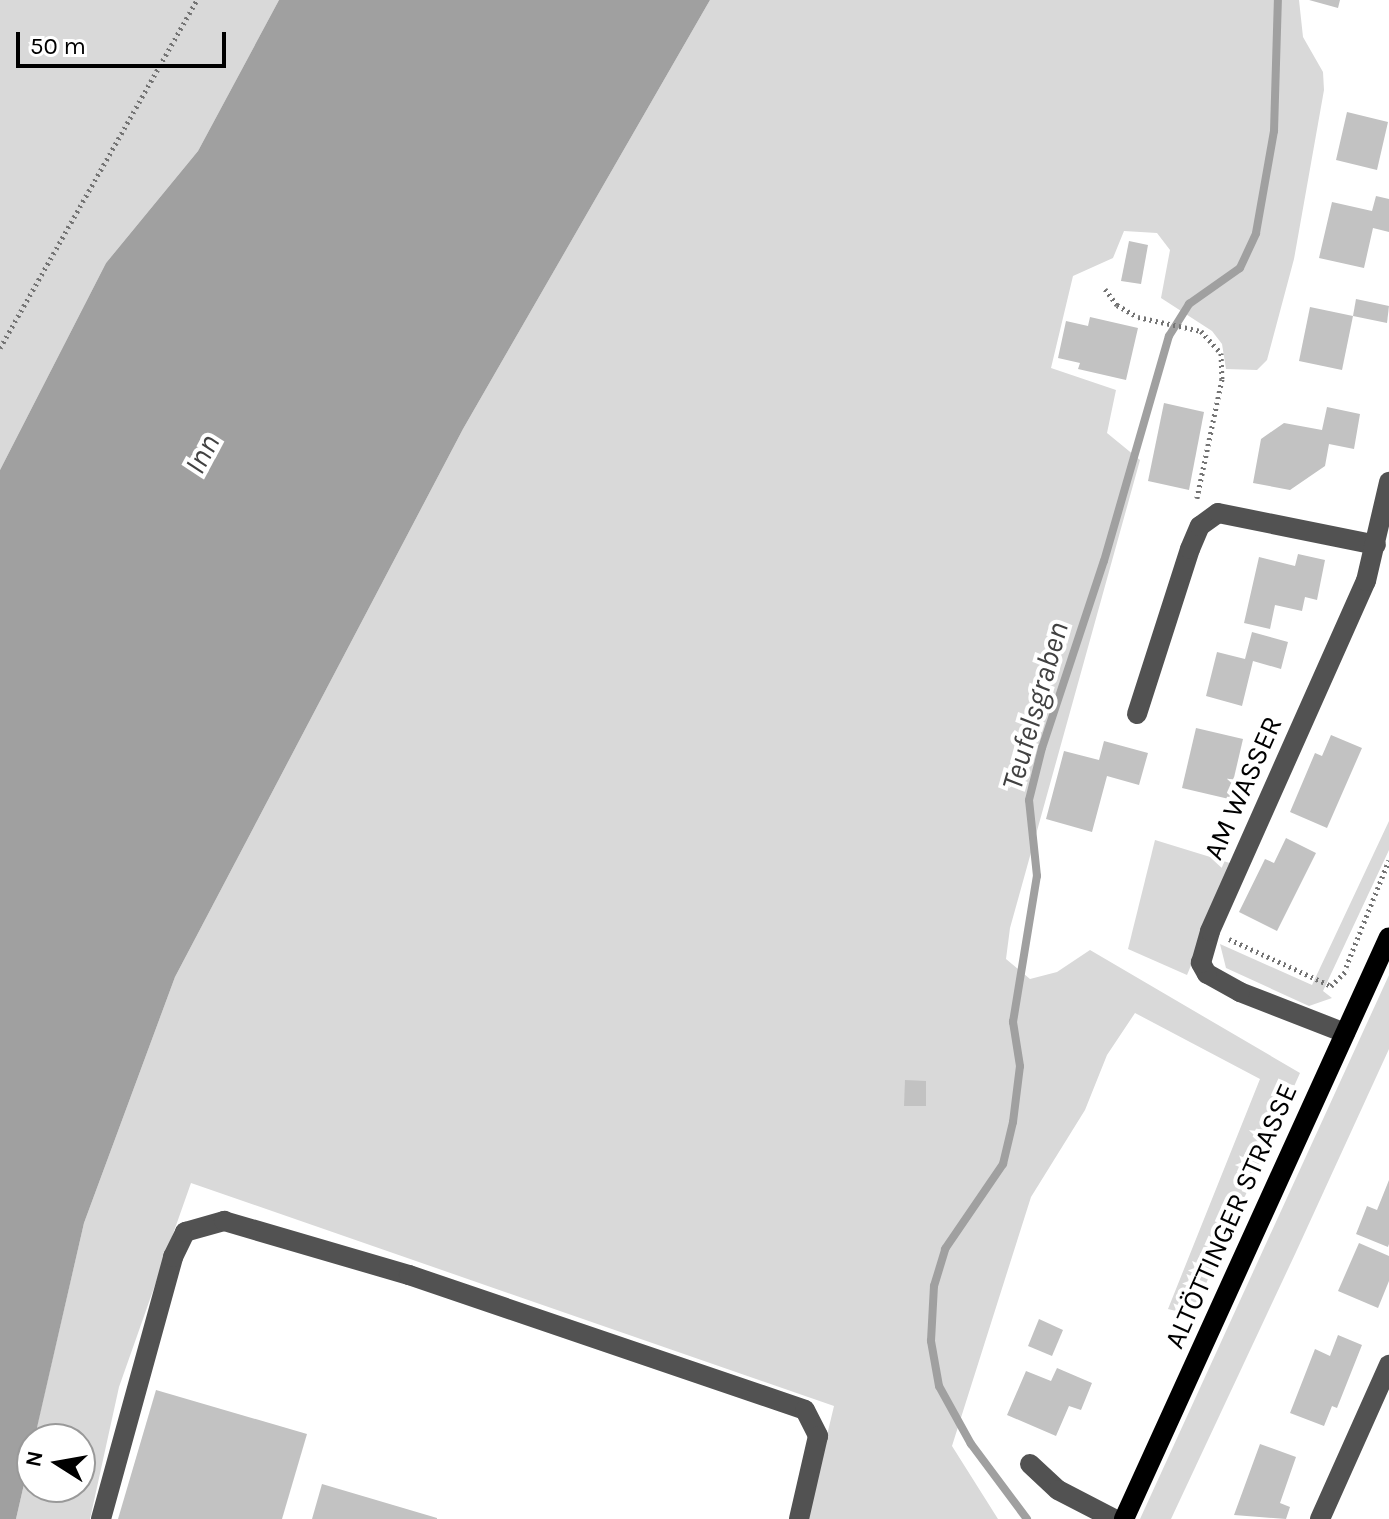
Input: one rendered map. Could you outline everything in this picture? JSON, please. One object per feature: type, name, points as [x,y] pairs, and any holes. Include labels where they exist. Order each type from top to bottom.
[{"type":"main road","name":"ALTÖTTINGER STRASSE","points":[[1124,1519],[1389,937]]},
{"type":"street","name":"AM WASSER","points":[[1345,1033],[1207,974],[1201,963],[1210,931],[1352,614],[1376,545],[1389,482]]},
{"type":"street","points":[[1137,714],[1200,526],[1218,513],[1376,545]]},
{"type":"street","points":[[101,1519],[173,1257],[185,1232],[224,1221],[409,1275],[805,1410],[818,1436],[799,1519]]},
{"type":"street","points":[[1320,1519],[1389,1365]]},
{"type":"street","points":[[1030,1464],[1058,1490],[1114,1519]]},
{"type":"path","points":[[0,348],[197,0]]},
{"type":"path","points":[[1105,289],[1117,305],[1162,322],[1191,327],[1212,338],[1221,353],[1222,379],[1196,506],[1200,526]]},
{"type":"path","points":[[1210,931],[1331,986],[1346,968],[1389,860]]},
{"type":"path","points":[[1346,968],[1369,980]]},
{"type":"shaded area","points":[[0,0],[279,0],[198,151],[106,263],[0,470]]},
{"type":"shaded area","points":[[710,0],[1299,0],[1303,37],[1323,72],[1324,90],[1294,259],[1267,360],[1257,370],[1226,369],[1222,344],[1212,331],[1161,298],[1170,250],[1157,233],[1124,231],[1113,258],[1073,276],[1051,368],[1116,390],[1107,433],[1140,460],[1010,928],[1006,959],[1030,979],[1057,972],[1090,950],[1300,1073],[1192,1315],[1168,1309],[1260,1079],[1135,1013],[1107,1055],[1085,1110],[1031,1197],[952,1446],[998,1519],[807,1519],[834,1406],[191,1183],[119,1387],[96,1492],[96,1423],[38,1423],[84,1223],[175,977],[463,429]]},
{"type":"shaded area","points":[[1389,821],[1389,850],[1323,991],[1332,998],[1309,1006],[1226,968],[1220,944],[1312,985]]},
{"type":"shaded area","points":[[1155,840],[1233,864],[1187,975],[1128,949]]},
{"type":"shaded area","points":[[1389,975],[1389,1049],[1171,1519],[1140,1519]]},
{"type":"shaded area","points":[[20,1503],[94,1503],[90,1519],[16,1519]]},
{"type":"water","name":"Inn","points":[[279,0],[710,0],[463,429],[175,977],[84,1223],[38,1423],[16,1423],[16,1503],[20,1503],[16,1519],[0,1519],[0,470],[106,263],[198,151]]},
{"type":"building","points":[[1309,0],[1340,0],[1338,8]]},
{"type":"building","points":[[1347,112],[1388,122],[1377,170],[1336,160]]},
{"type":"building","points":[[1376,196],[1389,199],[1389,232],[1373,228],[1364,268],[1319,258],[1332,202],[1372,211]]},
{"type":"building","points":[[1129,241],[1148,245],[1141,284],[1121,281]]},
{"type":"building","points":[[1356,299],[1389,306],[1387,323],[1353,316]]},
{"type":"building","points":[[1310,307],[1353,316],[1342,370],[1299,361]]},
{"type":"building","points":[[1090,317],[1138,328],[1126,380],[1078,369],[1080,363],[1058,358],[1066,321],[1088,326]]},
{"type":"building","points":[[1164,403],[1204,412],[1189,490],[1148,481]]},
{"type":"building","points":[[1327,407],[1360,414],[1354,449],[1329,444],[1325,466],[1290,490],[1253,483],[1261,439],[1284,423],[1322,430]]},
{"type":"building","points":[[1298,554],[1325,560],[1317,600],[1305,597],[1302,611],[1275,605],[1270,629],[1244,623],[1259,557],[1295,566]]},
{"type":"building","points":[[1252,632],[1288,642],[1281,669],[1253,661],[1242,706],[1206,696],[1217,652],[1245,659]]},
{"type":"building","points":[[1196,728],[1243,739],[1229,799],[1182,788]]},
{"type":"building","points":[[1331,735],[1362,748],[1327,828],[1290,812],[1315,753],[1322,756]]},
{"type":"building","points":[[1104,741],[1148,753],[1139,785],[1107,776],[1092,832],[1046,819],[1064,751],[1099,760]]},
{"type":"building","points":[[1286,838],[1316,853],[1277,931],[1239,912],[1265,859],[1274,863]]},
{"type":"building","points":[[905,1080],[926,1081],[926,1106],[904,1106]]},
{"type":"building","points":[[1389,1180],[1388,1247],[1356,1234],[1367,1206],[1377,1210]]},
{"type":"building","points":[[1359,1243],[1389,1256],[1389,1281],[1378,1308],[1338,1291]]},
{"type":"building","points":[[1039,1319],[1063,1330],[1052,1356],[1028,1346]]},
{"type":"building","points":[[1338,1335],[1362,1345],[1337,1408],[1332,1406],[1324,1426],[1290,1413],[1315,1349],[1330,1356]]},
{"type":"building","points":[[1057,1368],[1092,1383],[1081,1410],[1069,1406],[1056,1436],[1007,1415],[1026,1371],[1051,1381]]},
{"type":"building","points":[[156,1390],[307,1434],[282,1519],[118,1519]]},
{"type":"building","points":[[1260,1444],[1296,1457],[1280,1503],[1290,1507],[1286,1519],[1234,1515]]},
{"type":"building","points":[[322,1484],[437,1518],[437,1519],[312,1519]]},
{"type":"waterway","name":"Teufelsgraben","points":[[1027,1519],[971,1444],[939,1386],[931,1341],[934,1286],[945,1249],[1003,1164],[1013,1122],[1020,1066],[1013,1022],[1037,876],[1029,800],[1042,748],[1104,561],[1169,336],[1189,304],[1240,268],[1256,233],[1274,131],[1278,0]]}]
